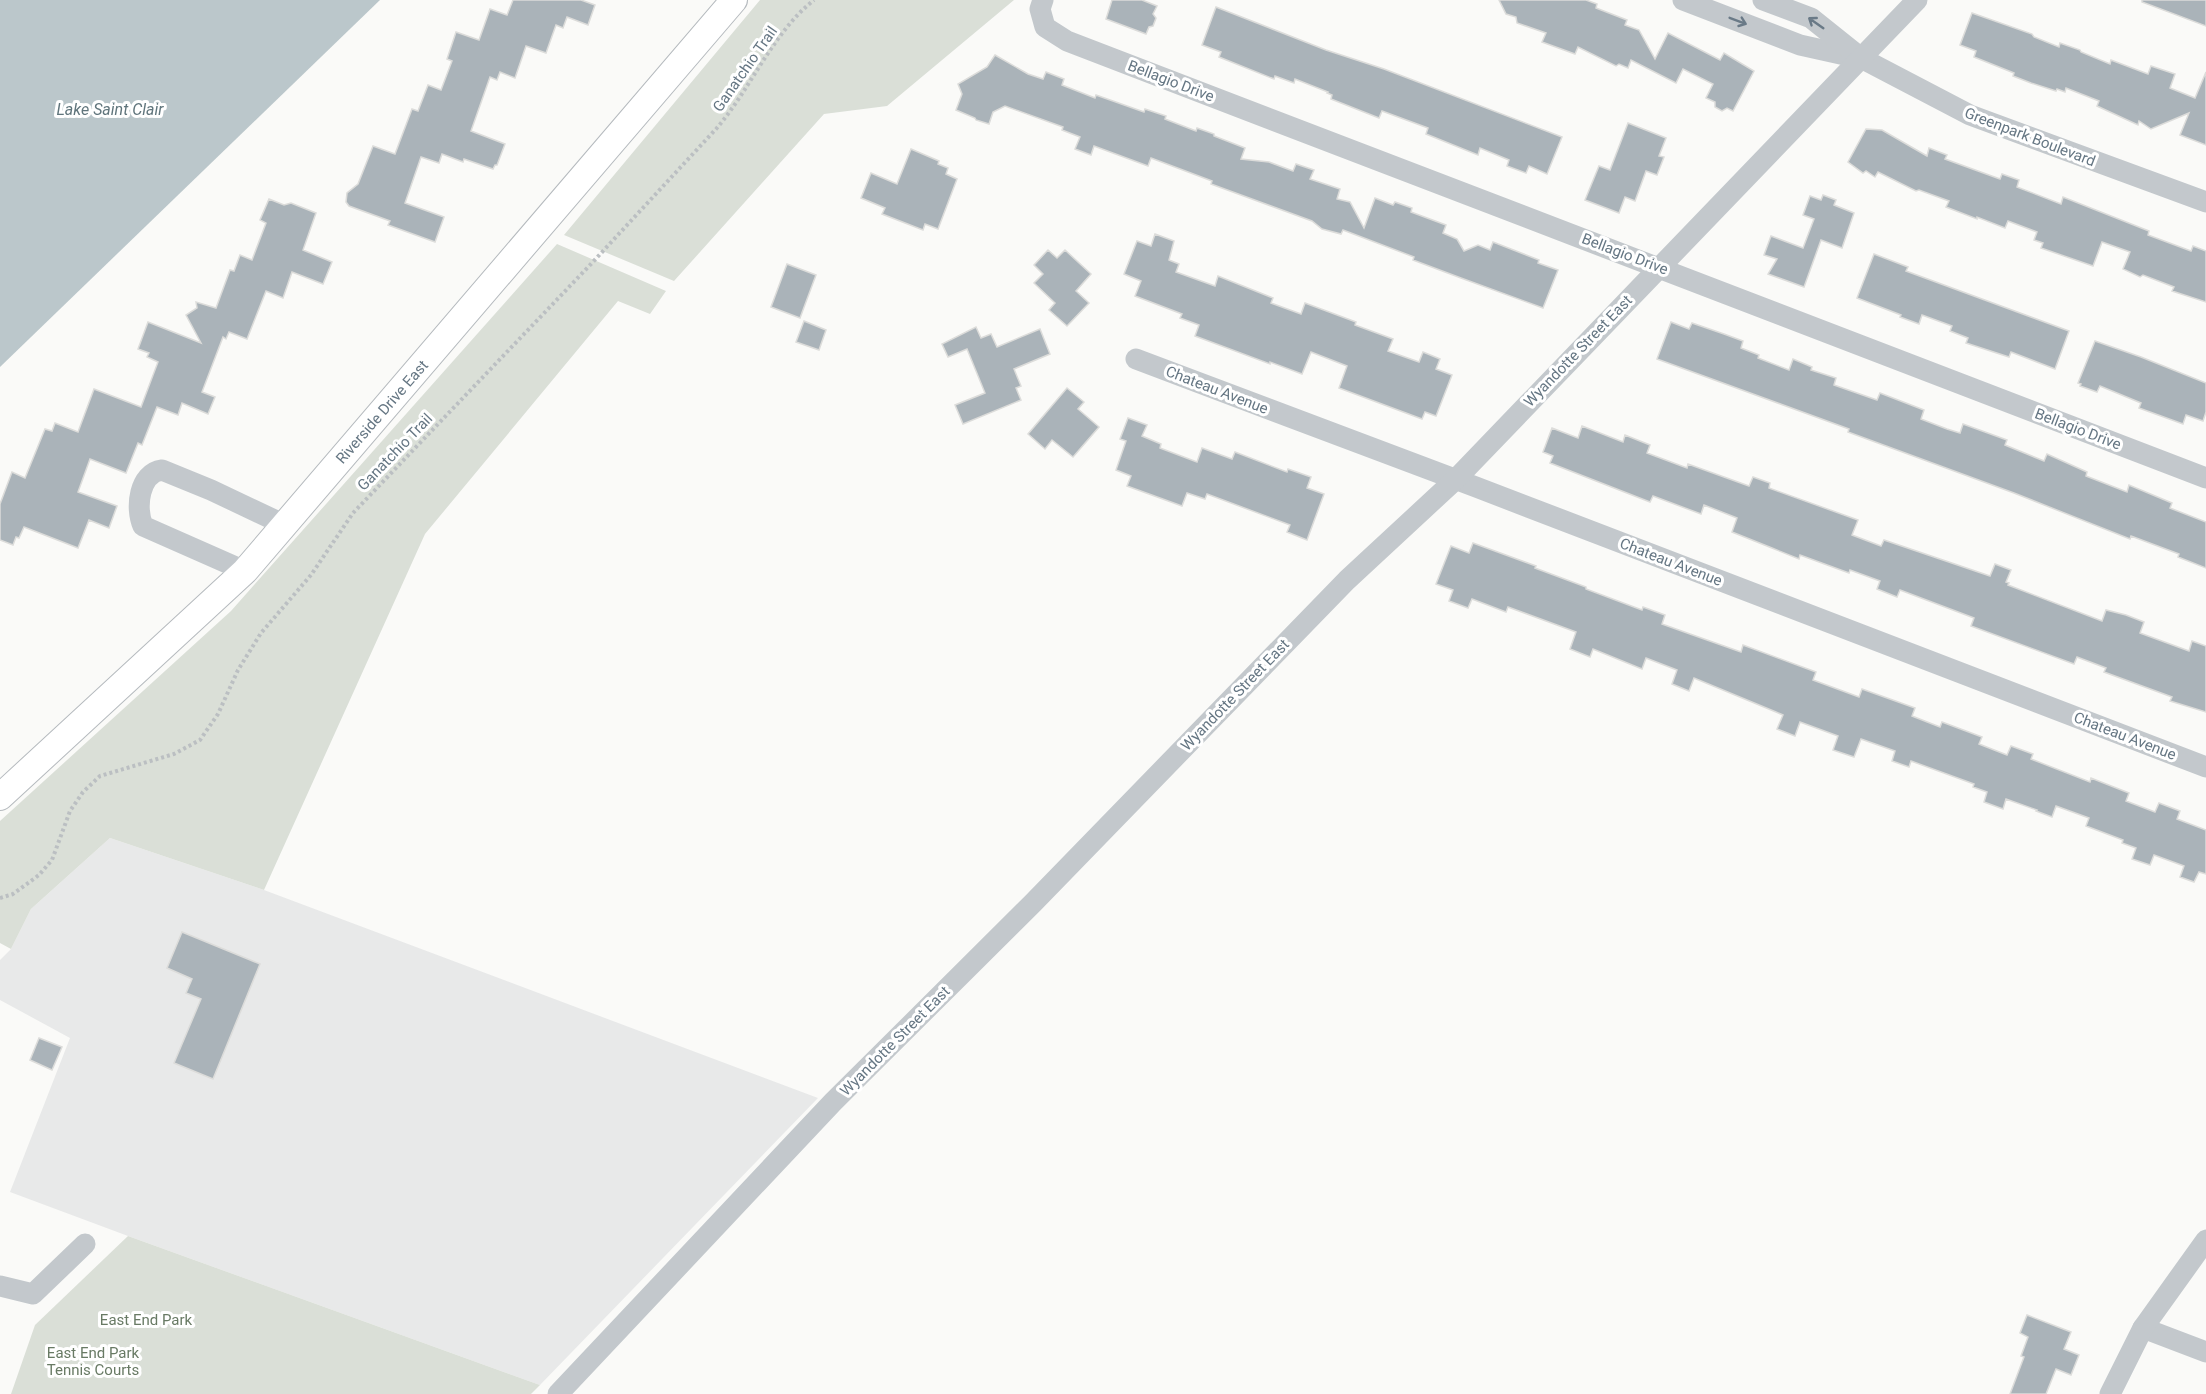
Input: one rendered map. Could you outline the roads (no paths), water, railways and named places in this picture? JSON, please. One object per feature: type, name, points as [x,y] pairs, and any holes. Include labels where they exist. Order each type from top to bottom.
[{"type":"main road","name":"Riverside Drive East","points":[[0,797],[245,571],[734,0]]},
{"type":"street","name":"Bellagio Drive","points":[[1043,0],[1040,9],[1045,27],[1067,41],[2206,478]]},
{"type":"street","name":"Greenpark Boulevard","points":[[1683,0],[1800,45],[1861,58]]},
{"type":"street","name":"Greenpark Boulevard","points":[[1763,0],[1812,18],[1861,58],[1970,115],[2206,202]]},
{"type":"street","name":"Wyandotte Street East","points":[[558,1394],[833,1102],[1033,903],[1347,580],[1456,479],[1917,0]]},
{"type":"street","name":"Chateau Avenue","points":[[1136,359],[1456,479],[2206,767]]},
{"type":"street","points":[[245,571],[143,526],[139,508],[143,486],[148,477],[155,471],[162,471],[212,490],[285,525]]},
{"type":"street","points":[[2110,1394],[2143,1328],[2206,1240]]},
{"type":"street","points":[[0,1286],[33,1294],[85,1244]]},
{"type":"street","points":[[2143,1328],[2206,1352]]},
{"type":"water","name":"Lake Saint Clair","points":[[0,0],[380,0],[0,367]]},
{"type":"park label","name":"East End Park","points":[[146,1320]]},
{"type":"park label","name":"East End Park Tennis Courts","points":[[93,1362]]}]
